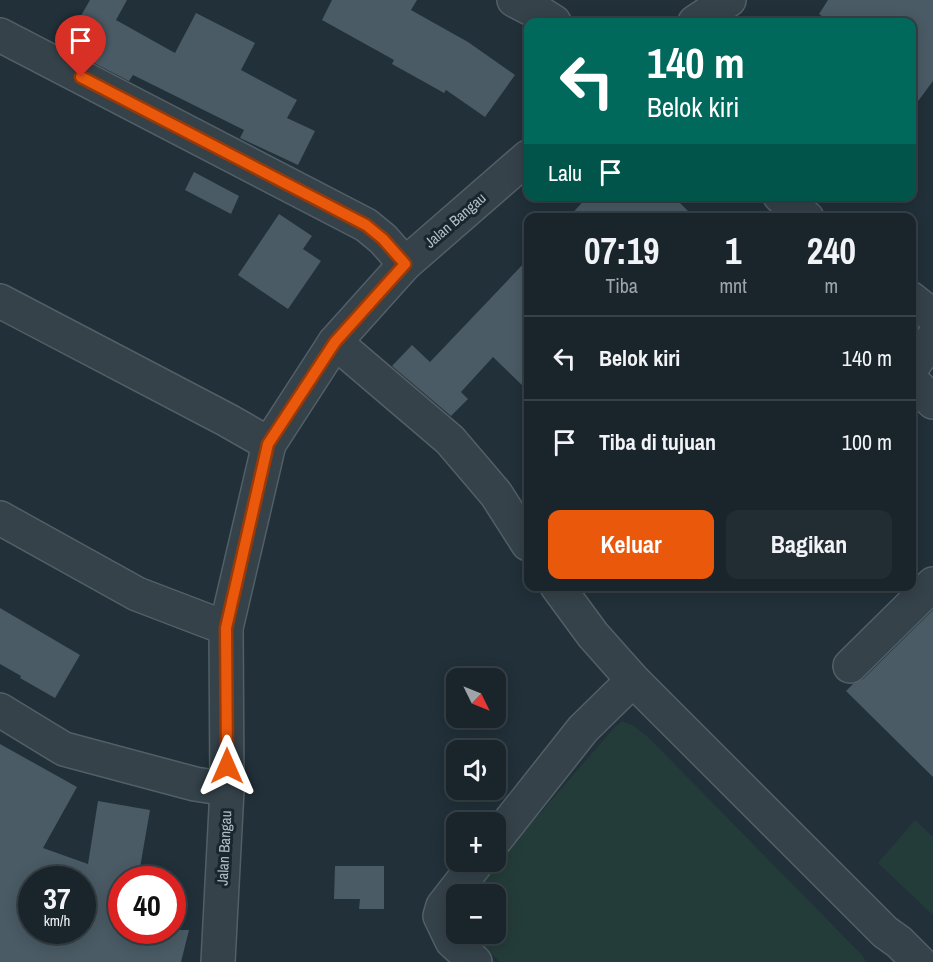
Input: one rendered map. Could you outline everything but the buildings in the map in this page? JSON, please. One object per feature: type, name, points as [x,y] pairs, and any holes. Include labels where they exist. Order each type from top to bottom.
[{"type":"street","points":[[506,0],[525,18]]},
{"type":"street","points":[[514,0],[548,18]]},
{"type":"street","points":[[701,18],[729,0]]},
{"type":"street","points":[[0,35],[366,225],[383,239],[405,264]]},
{"type":"street","name":"Jalan Bangau","points":[[218,962],[227,789],[226,628],[268,444],[335,342],[405,264],[524,160]]},
{"type":"street","points":[[786,201],[801,213]]},
{"type":"street","points":[[0,301],[227,420],[268,444]]},
{"type":"street","points":[[916,303],[933,316]]},
{"type":"street","points":[[916,362],[933,338]]},
{"type":"street","points":[[335,342],[450,440],[496,495],[524,538]]},
{"type":"street","points":[[916,385],[933,402]]},
{"type":"street","points":[[0,518],[137,594],[226,628]]},
{"type":"street","points":[[850,666],[933,584]]},
{"type":"street","points":[[561,591],[593,635],[633,680],[885,932],[899,942],[912,960]]},
{"type":"street","points":[[506,826],[583,729],[633,680]]},
{"type":"street","points":[[0,710],[64,749],[195,784],[227,789]]},
{"type":"street","points":[[469,872],[443,906],[440,916],[452,941],[475,962]]},
{"type":"green space","points":[[622,721],[634,726],[649,738],[862,955],[866,962],[500,962],[481,944],[506,944],[506,884],[479,884],[489,872],[506,872],[506,852]]},
{"type":"green space","points":[[915,820],[933,837],[933,915],[878,863]]},
{"type":"route","points":[[81,77],[366,225],[383,239],[405,264],[335,342],[268,444],[226,628],[227,766]]}]
